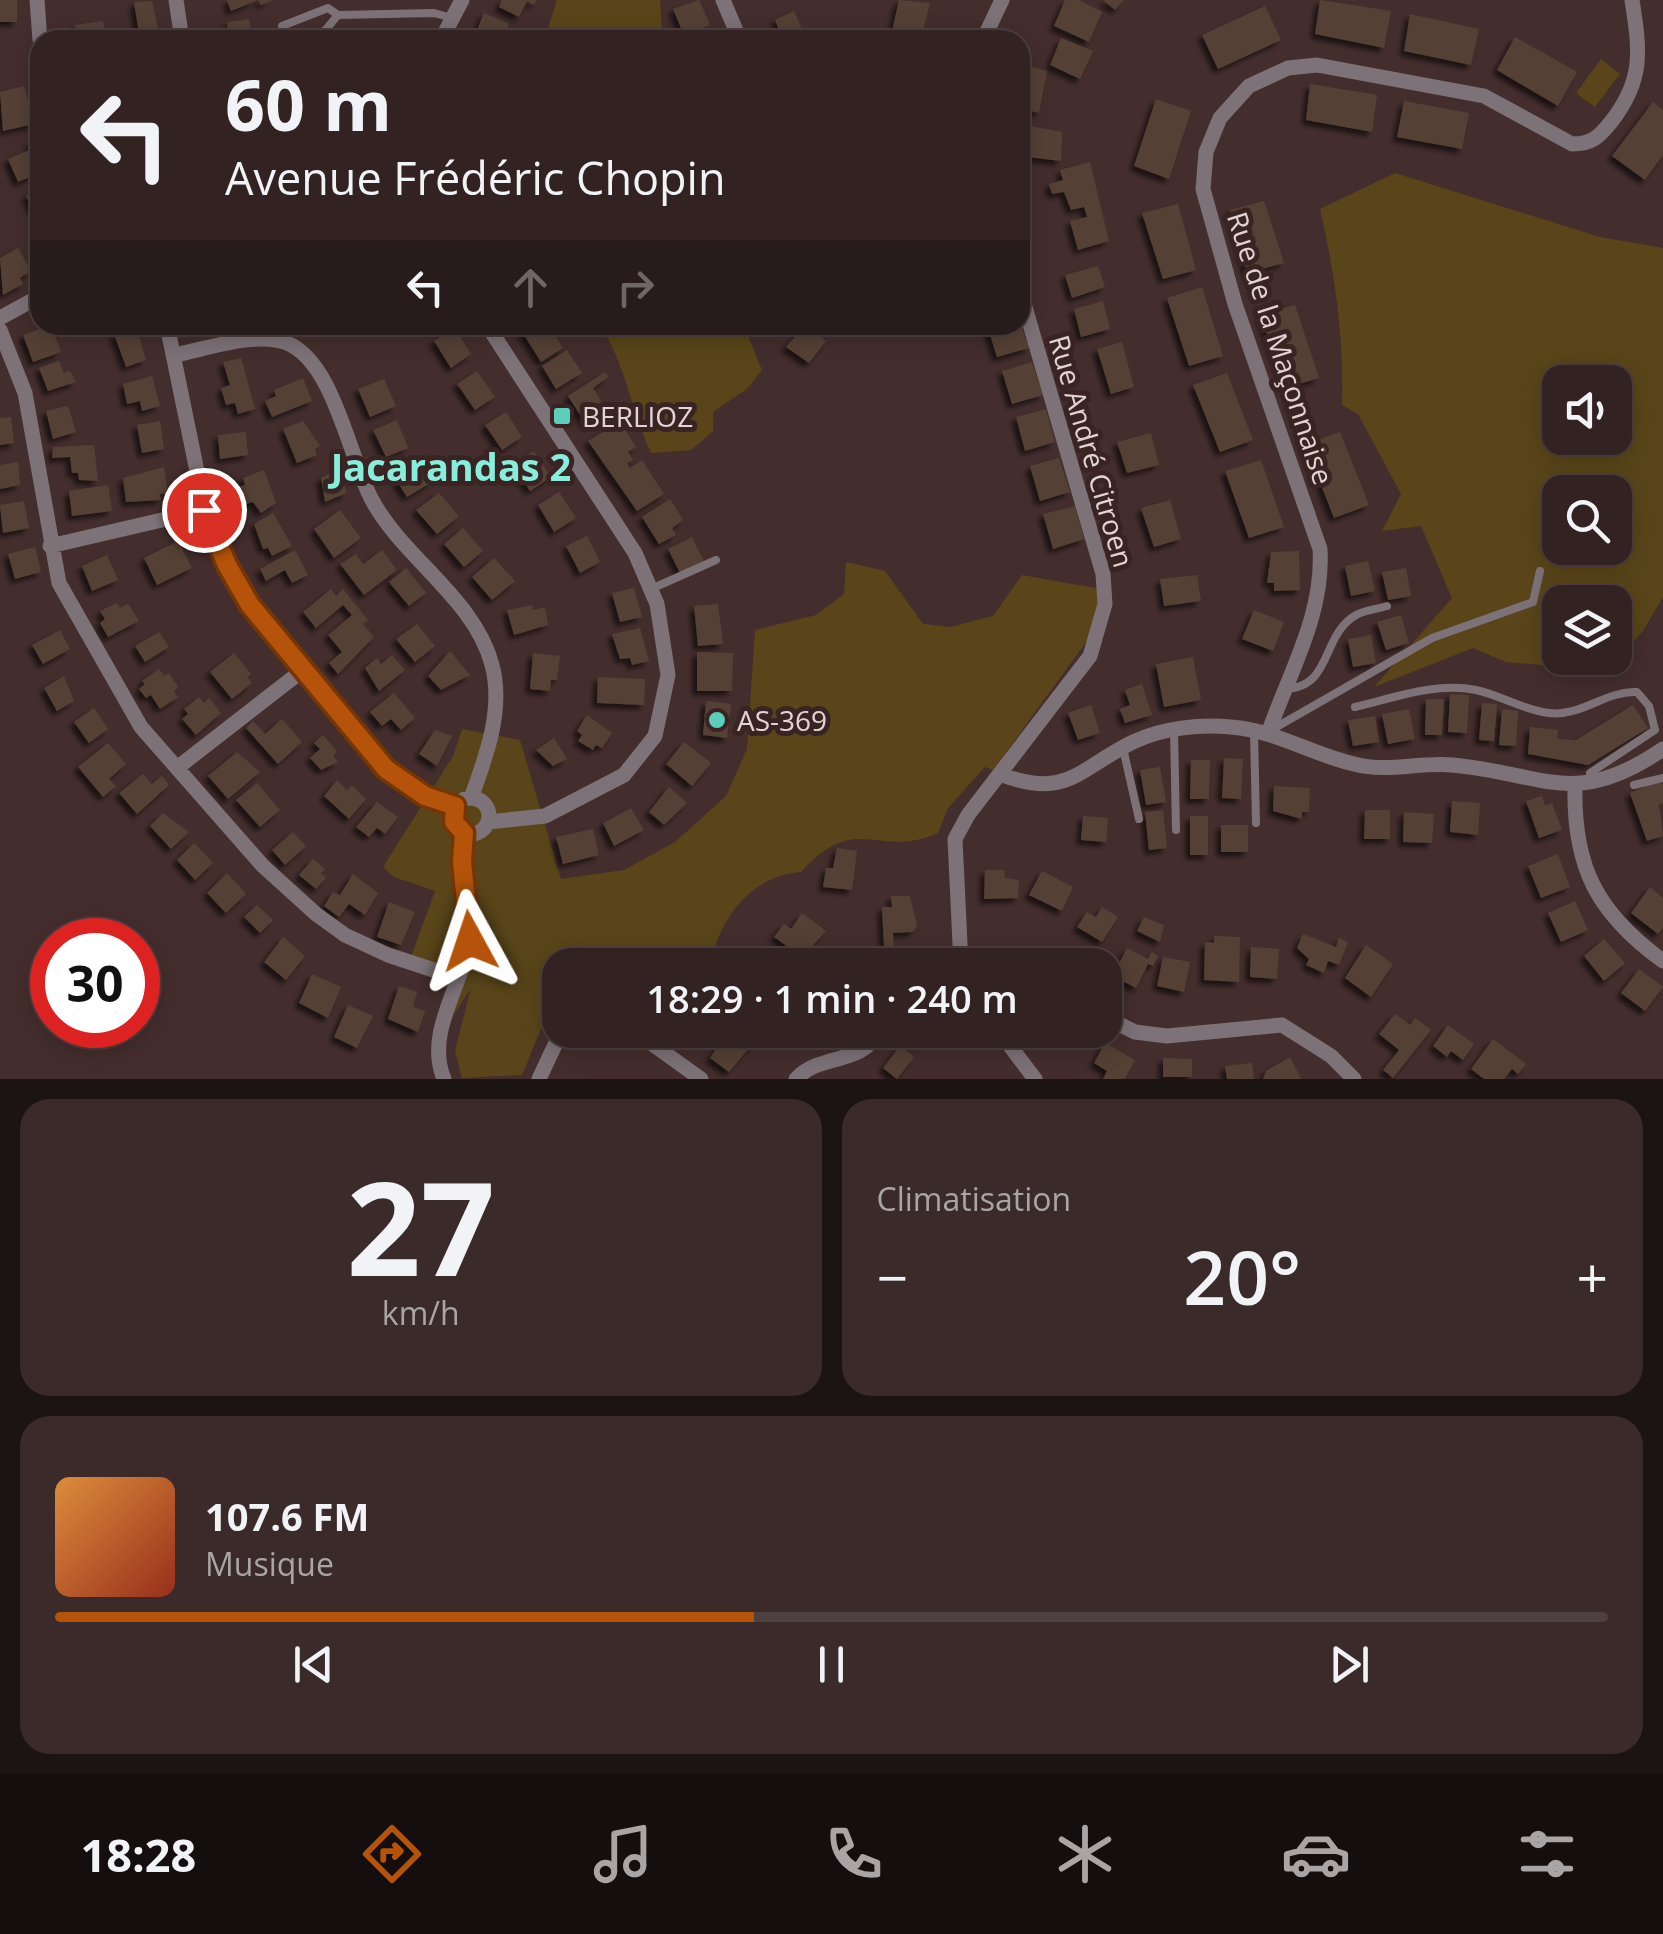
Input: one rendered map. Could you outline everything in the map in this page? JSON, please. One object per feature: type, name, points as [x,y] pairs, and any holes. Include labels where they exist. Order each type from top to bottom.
[{"type":"street","points":[[37,0],[39,30]]},
{"type":"street","points":[[176,0],[180,30]]},
{"type":"street","points":[[446,30],[462,0]]},
{"type":"street","points":[[723,0],[736,30]]},
{"type":"street","points":[[988,30],[1002,0]]},
{"type":"street","name":"Rue de la Maçonnaise","points":[[1262,730],[1284,689],[1315,613],[1321,587],[1320,549],[1236,304],[1202,188],[1206,152],[1220,118],[1248,86],[1288,68],[1317,65],[1484,96],[1572,144],[1597,140],[1633,92],[1638,75],[1632,0]]},
{"type":"street","points":[[0,318],[30,302]]},
{"type":"street","name":"Rue André Citroen","points":[[960,948],[956,839],[968,816],[1090,656],[1106,604],[1103,574],[1030,324]]},
{"type":"street","points":[[0,330],[25,393],[59,582],[99,660],[141,728],[263,866],[316,914],[345,935],[388,955],[458,978]]},
{"type":"street","points":[[170,335],[204,510],[227,565],[250,605],[386,769],[425,796],[455,806],[471,798],[496,709],[492,664],[467,618],[374,505],[350,454],[321,374],[303,353],[274,340],[175,355]]},
{"type":"street","points":[[464,833],[481,830],[488,822],[545,816],[624,775],[646,749],[659,724],[668,675],[651,589],[635,553],[493,335]]},
{"type":"street","points":[[50,546],[204,510]]},
{"type":"street","points":[[177,768],[303,670]]},
{"type":"street","points":[[1002,775],[1035,787],[1067,780],[1124,748],[1174,730],[1262,730],[1350,764],[1383,770],[1450,764],[1536,782],[1583,785],[1660,756]]},
{"type":"street","points":[[1583,785],[1582,864],[1594,893],[1615,920],[1663,961]]},
{"type":"street","points":[[471,798],[485,806],[488,822]]},
{"type":"street","points":[[444,1079],[437,1040],[470,941],[462,862],[464,833],[454,822],[455,806]]},
{"type":"street","points":[[1122,1026],[1135,1032],[1167,1036],[1282,1026],[1331,1056],[1354,1079]]},
{"type":"street","points":[[539,1079],[554,1048]]},
{"type":"street","points":[[657,1048],[702,1079]]},
{"type":"street","points":[[796,1079],[808,1066],[857,1056],[867,1048]]},
{"type":"street","points":[[1012,1048],[1035,1079]]},
{"type":"lane","points":[[283,30],[282,26],[310,11],[328,8],[338,15],[434,12],[452,18]]},
{"type":"lane","points":[[325,30],[338,15]]},
{"type":"lane","points":[[651,589],[716,560]]},
{"type":"lane","points":[[1256,823],[1262,730],[1341,694],[1432,638],[1533,602],[1540,571]]},
{"type":"lane","points":[[1284,689],[1304,688],[1312,682],[1343,628],[1357,614],[1387,606]]},
{"type":"lane","points":[[1355,707],[1440,686],[1476,690],[1551,714],[1580,710],[1620,691],[1636,692],[1649,706],[1655,730],[1590,773],[1583,785]]},
{"type":"lane","points":[[1174,730],[1176,830]]},
{"type":"lane","points":[[1124,748],[1139,819]]},
{"type":"lane","points":[[1634,786],[1663,778]]},
{"type":"shaded area","points":[[557,0],[660,0],[662,30],[547,30]]},
{"type":"shaded area","points":[[1601,59],[1620,74],[1595,107],[1576,93]]},
{"type":"shaded area","points":[[1395,173],[1600,237],[1663,248],[1663,597],[1632,643],[1632,585],[1542,585],[1542,665],[1506,662],[1473,648],[1374,687],[1452,598],[1421,526],[1382,531],[1401,494],[1358,414],[1342,405],[1342,355],[1320,209]]},
{"type":"shaded area","points":[[606,335],[746,335],[762,370],[748,388],[713,412],[713,431],[691,450],[651,453]]},
{"type":"shaded area","points":[[846,562],[885,571],[923,624],[950,627],[993,616],[1022,575],[1101,589],[1089,638],[993,770],[985,767],[948,808],[938,833],[899,842],[868,839],[837,844],[801,872],[767,881],[740,902],[715,948],[542,948],[542,1027],[522,1075],[462,1078],[455,1051],[471,988],[437,1041],[458,978],[409,962],[435,891],[394,877],[383,867],[453,756],[462,729],[520,740],[561,879],[624,870],[675,842],[726,796],[747,749],[755,630],[816,615],[844,594]]},
{"type":"building","points":[[0,0],[17,0],[17,22],[0,22]]},
{"type":"building","points":[[227,0],[258,0],[231,11]]},
{"type":"building","points":[[502,0],[537,0],[534,5],[527,1],[519,17],[499,7]]},
{"type":"building","points":[[699,0],[710,25],[682,30],[673,9]]},
{"type":"building","points":[[899,0],[930,3],[923,30],[892,30]]},
{"type":"building","points":[[1065,0],[1079,0],[1102,12],[1089,42],[1054,26]]},
{"type":"building","points":[[1103,0],[1124,0],[1115,10]]},
{"type":"building","points":[[1320,0],[1391,11],[1384,48],[1315,34]]},
{"type":"building","points":[[152,1],[158,29],[138,30],[134,2]]},
{"type":"building","points":[[1265,6],[1281,40],[1218,69],[1202,35]]},
{"type":"building","points":[[794,11],[802,30],[779,30],[775,20]]},
{"type":"building","points":[[484,13],[509,24],[506,30],[477,30]]},
{"type":"building","points":[[1410,14],[1479,29],[1471,65],[1404,51]]},
{"type":"building","points":[[249,19],[251,30],[227,30],[228,22]]},
{"type":"building","points":[[103,21],[105,30],[76,30],[75,25]]},
{"type":"building","points":[[1515,37],[1577,72],[1558,106],[1497,70]]},
{"type":"building","points":[[1061,38],[1093,51],[1080,79],[1050,65]]},
{"type":"building","points":[[1030,67],[1047,71],[1039,113],[1030,111]]},
{"type":"building","points":[[1310,84],[1377,95],[1372,132],[1306,120]]},
{"type":"building","points":[[24,86],[30,125],[3,131],[0,92]]},
{"type":"building","points":[[1156,99],[1191,111],[1169,179],[1134,166]]},
{"type":"building","points":[[1404,101],[1469,113],[1462,149],[1397,137]]},
{"type":"building","points":[[1653,102],[1663,110],[1663,155],[1645,180],[1612,156]]},
{"type":"building","points":[[1030,126],[1062,132],[1061,161],[1030,157]]},
{"type":"building","points":[[30,150],[30,177],[18,182],[8,159]]},
{"type":"building","points":[[1090,162],[1109,241],[1078,250],[1070,221],[1087,217],[1084,207],[1071,210],[1064,192],[1052,194],[1049,184],[1063,180],[1060,170]]},
{"type":"building","points":[[1264,201],[1284,263],[1247,273],[1230,210]]},
{"type":"building","points":[[1178,204],[1196,270],[1163,279],[1142,213]]},
{"type":"building","points":[[18,248],[30,269],[20,278],[23,284],[3,295],[0,258]]},
{"type":"building","points":[[1098,266],[1105,287],[1072,298],[1065,275]]},
{"type":"building","points":[[1202,287],[1223,356],[1189,366],[1167,298]]},
{"type":"building","points":[[1103,301],[1110,329],[1081,337],[1074,309]]},
{"type":"building","points":[[1295,305],[1319,378],[1286,388],[1260,314]]},
{"type":"building","points":[[23,335],[55,335],[61,352],[33,362]]},
{"type":"building","points":[[114,335],[139,335],[146,360],[126,367]]},
{"type":"building","points":[[444,335],[459,335],[471,354],[451,368],[434,341]]},
{"type":"building","points":[[524,335],[555,335],[563,348],[541,362]]},
{"type":"building","points":[[796,335],[818,335],[826,341],[809,363],[786,347]]},
{"type":"building","points":[[990,335],[1024,335],[1029,348],[997,357]]},
{"type":"building","points":[[1122,342],[1134,387],[1111,394],[1097,349]]},
{"type":"building","points":[[567,350],[582,373],[556,389],[542,366]]},
{"type":"building","points":[[241,358],[255,409],[238,414],[235,403],[226,405],[221,388],[230,385],[223,362]]},
{"type":"building","points":[[59,361],[64,373],[70,371],[76,382],[48,391],[39,368]]},
{"type":"building","points":[[1032,362],[1043,395],[1012,404],[1002,371]]},
{"type":"building","points":[[477,371],[495,397],[475,410],[457,384]]},
{"type":"building","points":[[605,372],[608,377],[593,388],[609,413],[587,426],[568,396]]},
{"type":"building","points":[[1227,373],[1253,440],[1220,452],[1193,385]]},
{"type":"building","points":[[152,376],[160,406],[142,411],[140,401],[127,404],[123,384]]},
{"type":"building","points":[[303,378],[312,401],[272,417],[265,401],[276,396],[274,390]]},
{"type":"building","points":[[384,379],[396,406],[370,417],[358,389]]},
{"type":"building","points":[[68,406],[76,432],[53,439],[46,411]]},
{"type":"building","points":[[1046,409],[1055,442],[1025,451],[1016,417]]},
{"type":"building","points":[[506,412],[522,437],[502,450],[485,425]]},
{"type":"building","points":[[11,417],[14,443],[0,445],[0,418]]},
{"type":"building","points":[[397,420],[408,448],[386,457],[373,430]]},
{"type":"building","points":[[160,421],[164,449],[142,453],[137,425]]},
{"type":"building","points":[[303,421],[320,446],[315,449],[317,455],[297,463],[283,429]]},
{"type":"building","points":[[620,422],[636,447],[628,452],[633,460],[627,463],[630,468],[642,460],[664,494],[637,511],[588,441]]},
{"type":"building","points":[[246,432],[248,455],[220,459],[218,435]]},
{"type":"building","points":[[1340,432],[1369,505],[1334,518],[1305,444]]},
{"type":"building","points":[[1151,433],[1159,465],[1127,473],[1117,442]]},
{"type":"building","points":[[94,445],[98,481],[79,480],[78,473],[72,473],[70,457],[52,458],[53,447]]},
{"type":"building","points":[[534,451],[551,477],[530,491],[513,465]]},
{"type":"building","points":[[417,458],[432,482],[407,497],[391,472]]},
{"type":"building","points":[[1059,458],[1070,492],[1040,501],[1030,466]]},
{"type":"building","points":[[1261,460],[1284,527],[1249,538],[1225,471]]},
{"type":"building","points":[[18,462],[20,485],[0,489],[0,465]]},
{"type":"building","points":[[164,467],[168,493],[160,494],[161,500],[126,502],[123,478]]},
{"type":"building","points":[[264,470],[276,503],[261,513],[253,502],[246,504],[239,487],[245,485],[243,478]]},
{"type":"building","points":[[338,470],[347,493],[325,502],[321,478]]},
{"type":"building","points":[[108,485],[112,511],[72,516],[69,491]]},
{"type":"building","points":[[559,492],[576,518],[554,532],[538,505]]},
{"type":"building","points":[[439,493],[459,516],[437,534],[416,510]]},
{"type":"building","points":[[670,499],[683,520],[672,528],[676,535],[659,544],[642,517]]},
{"type":"building","points":[[1170,500],[1181,539],[1154,547],[1141,508]]},
{"type":"building","points":[[24,501],[29,528],[3,533],[0,505]]},
{"type":"building","points":[[1075,506],[1084,539],[1053,549],[1043,514]]},
{"type":"building","points":[[340,510],[361,538],[334,558],[314,529]]},
{"type":"building","points":[[273,513],[292,546],[272,556],[268,548],[263,549],[254,524]]},
{"type":"building","points":[[463,528],[483,551],[464,567],[444,544]]},
{"type":"building","points":[[587,536],[600,562],[580,573],[566,546]]},
{"type":"building","points":[[692,537],[704,561],[680,573],[668,549]]},
{"type":"building","points":[[178,541],[192,568],[157,585],[144,558]]},
{"type":"building","points":[[35,547],[41,572],[15,579],[8,554]]},
{"type":"building","points":[[295,550],[308,575],[292,583],[285,570],[266,581],[260,569]]},
{"type":"building","points":[[382,550],[397,570],[364,595],[340,564],[356,554],[363,564]]},
{"type":"building","points":[[1299,551],[1300,590],[1274,591],[1274,583],[1267,583],[1271,552]]},
{"type":"building","points":[[107,555],[118,580],[92,591],[82,566]]},
{"type":"building","points":[[494,558],[515,581],[492,600],[472,577]]},
{"type":"building","points":[[1368,561],[1375,591],[1351,596],[1345,566]]},
{"type":"building","points":[[406,568],[426,593],[409,606],[389,582]]},
{"type":"building","points":[[1406,568],[1411,596],[1388,600],[1382,572]]},
{"type":"building","points":[[1197,575],[1201,601],[1164,606],[1160,579]]},
{"type":"building","points":[[634,588],[642,617],[620,622],[612,593]]},
{"type":"building","points":[[331,589],[336,596],[343,589],[368,620],[363,624],[374,637],[338,674],[329,663],[342,652],[328,635],[352,615],[343,605],[316,628],[303,612]]},
{"type":"building","points":[[117,603],[120,608],[128,604],[139,621],[108,637],[100,623],[105,619],[100,611]]},
{"type":"building","points":[[718,604],[723,644],[698,646],[694,606]]},
{"type":"building","points":[[532,605],[533,610],[545,607],[548,625],[514,635],[507,610]]},
{"type":"building","points":[[1254,610],[1284,622],[1273,651],[1242,639]]},
{"type":"building","points":[[1401,615],[1409,643],[1386,650],[1377,622]]},
{"type":"building","points":[[417,624],[435,646],[415,662],[396,639]]},
{"type":"building","points":[[640,628],[649,661],[632,665],[630,658],[620,659],[612,634]]},
{"type":"building","points":[[60,630],[70,649],[43,664],[32,645]]},
{"type":"building","points":[[159,632],[169,647],[145,662],[135,646]]},
{"type":"building","points":[[1371,635],[1376,663],[1353,667],[1348,639]]},
{"type":"building","points":[[450,651],[470,675],[441,690],[428,676]]},
{"type":"building","points":[[697,652],[733,653],[732,691],[697,691]]},
{"type":"building","points":[[234,653],[251,674],[247,677],[252,683],[232,699],[210,672]]},
{"type":"building","points":[[533,653],[560,656],[557,680],[551,680],[550,691],[530,689]]},
{"type":"building","points":[[392,655],[405,670],[379,691],[365,668],[377,658],[381,664]]},
{"type":"building","points":[[1193,657],[1201,700],[1164,707],[1156,664]]},
{"type":"building","points":[[159,669],[164,676],[169,673],[178,687],[174,691],[178,697],[160,709],[151,695],[146,698],[139,689],[145,684],[142,681]]},
{"type":"building","points":[[64,676],[74,701],[57,711],[44,688]]},
{"type":"building","points":[[598,677],[645,679],[644,705],[597,703]]},
{"type":"building","points":[[1142,684],[1152,715],[1125,723],[1120,709],[1130,705],[1125,690]]},
{"type":"building","points":[[394,693],[415,718],[401,730],[391,719],[382,726],[370,712]]},
{"type":"building","points":[[1450,694],[1469,695],[1467,733],[1448,732]]},
{"type":"building","points":[[199,697],[204,703],[209,698],[221,713],[196,735],[182,719],[188,714],[184,709]]},
{"type":"building","points":[[1426,699],[1444,699],[1442,735],[1425,735]]},
{"type":"building","name":"AS-369","points":[[706,701],[731,704],[727,738],[703,735]]},
{"type":"building","points":[[1482,703],[1497,704],[1494,741],[1479,740]]},
{"type":"building","points":[[1091,705],[1100,733],[1078,740],[1068,713]]},
{"type":"building","points":[[1633,705],[1648,728],[1588,765],[1528,754],[1530,727],[1558,730],[1557,739],[1576,740]]},
{"type":"building","points":[[94,708],[108,729],[89,743],[74,722]]},
{"type":"building","points":[[1409,709],[1415,739],[1388,744],[1382,714]]},
{"type":"building","points":[[1502,709],[1518,711],[1516,746],[1499,745]]},
{"type":"building","points":[[587,715],[612,733],[602,748],[596,745],[593,750],[578,741],[582,735],[577,731]]},
{"type":"building","points":[[1375,716],[1379,742],[1353,746],[1348,720]]},
{"type":"building","points":[[282,719],[302,742],[278,764],[246,728],[253,721],[265,734]]},
{"type":"building","points":[[435,730],[452,736],[437,766],[419,754]]},
{"type":"building","points":[[323,735],[337,751],[333,756],[338,762],[321,770],[310,758],[320,749],[314,743]]},
{"type":"building","points":[[554,738],[567,759],[553,766],[536,750]]},
{"type":"building","points":[[684,742],[711,763],[692,786],[666,764]]},
{"type":"building","points":[[108,743],[126,764],[109,779],[116,786],[103,797],[78,767]]},
{"type":"building","points":[[237,752],[260,772],[228,799],[208,776]]},
{"type":"building","points":[[1224,758],[1243,759],[1241,799],[1222,798]]},
{"type":"building","points":[[1191,760],[1210,760],[1209,799],[1190,799]]},
{"type":"building","points":[[1160,767],[1166,802],[1146,805],[1140,770]]},
{"type":"building","points":[[143,774],[152,784],[162,776],[169,785],[137,814],[119,793]]},
{"type":"building","points":[[337,780],[347,790],[352,785],[366,799],[349,819],[324,796]]},
{"type":"building","points":[[1656,782],[1663,784],[1663,803],[1659,805],[1663,836],[1647,841],[1630,793]]},
{"type":"building","points":[[257,783],[280,810],[260,827],[236,800]]},
{"type":"building","points":[[1274,786],[1310,788],[1309,812],[1302,812],[1302,819],[1273,811]]},
{"type":"building","points":[[669,787],[687,803],[664,825],[649,812]]},
{"type":"building","points":[[1542,796],[1545,806],[1552,803],[1562,830],[1539,838],[1526,801]]},
{"type":"building","points":[[1452,801],[1480,803],[1478,835],[1450,832]]},
{"type":"building","points":[[377,802],[398,817],[385,834],[377,828],[369,837],[356,827]]},
{"type":"building","points":[[631,808],[644,830],[614,846],[603,823]]},
{"type":"building","points":[[1163,810],[1167,848],[1149,850],[1145,812]]},
{"type":"building","points":[[1365,810],[1390,810],[1390,839],[1364,839]]},
{"type":"building","points":[[1404,812],[1434,814],[1432,843],[1403,842]]},
{"type":"building","points":[[163,813],[189,832],[171,849],[150,826]]},
{"type":"building","points":[[1083,816],[1108,818],[1106,842],[1081,840]]},
{"type":"building","points":[[1190,816],[1208,816],[1208,855],[1190,855]]},
{"type":"building","points":[[1221,825],[1248,825],[1248,852],[1221,852]]},
{"type":"building","points":[[593,829],[599,855],[563,864],[556,837]]},
{"type":"building","points":[[293,832],[306,846],[285,865],[272,850]]},
{"type":"building","points":[[194,843],[213,863],[195,880],[177,860]]},
{"type":"building","points":[[837,848],[857,851],[852,890],[823,887],[826,868],[833,868]]},
{"type":"building","points":[[1558,854],[1570,887],[1541,898],[1528,866]]},
{"type":"building","points":[[313,859],[325,869],[321,873],[326,878],[316,889],[299,875]]},
{"type":"building","points":[[985,870],[1004,870],[1005,878],[1019,880],[1018,898],[984,899]]},
{"type":"building","points":[[1042,871],[1073,887],[1062,911],[1029,895]]},
{"type":"building","points":[[227,873],[246,894],[226,913],[207,893]]},
{"type":"building","points":[[353,874],[378,893],[365,915],[349,904],[339,917],[324,906],[333,892],[340,895]]},
{"type":"building","points":[[1650,887],[1663,898],[1663,927],[1658,934],[1631,913]]},
{"type":"building","points":[[891,896],[910,896],[917,926],[913,932],[893,933],[894,947],[884,948],[882,907],[892,907]]},
{"type":"building","points":[[1575,901],[1588,930],[1561,942],[1548,913]]},
{"type":"building","points":[[389,902],[415,912],[401,945],[377,937]]},
{"type":"building","points":[[257,905],[273,920],[260,933],[244,917]]},
{"type":"building","points":[[1102,907],[1118,917],[1102,942],[1077,927],[1087,912],[1096,917]]},
{"type":"building","points":[[802,913],[826,931],[810,948],[789,948],[774,937],[784,924],[791,929]]},
{"type":"building","points":[[1144,917],[1164,925],[1160,942],[1137,931]]},
{"type":"building","points":[[1303,934],[1336,947],[1339,938],[1348,942],[1339,965],[1328,961],[1324,973],[1306,965],[1309,959],[1297,948]]},
{"type":"building","points":[[1214,936],[1240,937],[1239,982],[1204,980],[1205,942],[1214,943]]},
{"type":"building","points":[[283,937],[305,956],[286,980],[264,962]]},
{"type":"building","points":[[1604,939],[1625,963],[1604,981],[1584,956]]},
{"type":"building","points":[[1366,945],[1393,964],[1371,997],[1345,978]]},
{"type":"building","points":[[1251,947],[1279,949],[1277,979],[1250,977]]},
{"type":"building","points":[[1127,948],[1148,959],[1152,952],[1158,956],[1153,966],[1148,964],[1136,988],[1122,981],[1122,958]]},
{"type":"building","points":[[1163,957],[1190,962],[1184,992],[1157,986]]},
{"type":"building","points":[[1639,969],[1663,987],[1645,1011],[1621,993]]},
{"type":"building","points":[[312,974],[341,987],[328,1018],[299,1003]]},
{"type":"building","points":[[399,986],[417,992],[413,1007],[425,1011],[418,1032],[388,1019]]},
{"type":"building","points":[[348,1005],[373,1016],[357,1048],[334,1037]]},
{"type":"building","points":[[1395,1014],[1410,1025],[1415,1018],[1431,1030],[1393,1078],[1383,1070],[1399,1050],[1379,1034]]},
{"type":"building","points":[[1448,1025],[1474,1044],[1463,1060],[1451,1051],[1447,1057],[1433,1046]]},
{"type":"building","points":[[1493,1039],[1526,1064],[1518,1074],[1512,1069],[1504,1079],[1484,1079],[1471,1069]]},
{"type":"building","points":[[717,1048],[749,1048],[729,1072],[710,1058]]},
{"type":"building","points":[[898,1048],[914,1057],[897,1079],[883,1068]]},
{"type":"building","points":[[1102,1048],[1114,1048],[1135,1060],[1125,1079],[1103,1079],[1107,1071],[1094,1063]]},
{"type":"building","points":[[1290,1057],[1301,1079],[1263,1079],[1266,1071]]},
{"type":"building","points":[[1163,1058],[1192,1059],[1192,1077],[1163,1077]]},
{"type":"building","points":[[1252,1063],[1254,1079],[1227,1079],[1225,1066]]},
{"type":"place","name":"BERLIOZ","points":[[562,416]]},
{"type":"place","name":"AS-369","points":[[717,720]]},
{"type":"district","name":"Jacarandas 2","points":[[451,466]]},
{"type":"route","points":[[204,510],[227,565],[250,605],[386,769],[425,796],[455,806],[454,822],[464,833],[462,862],[470,941]]}]
